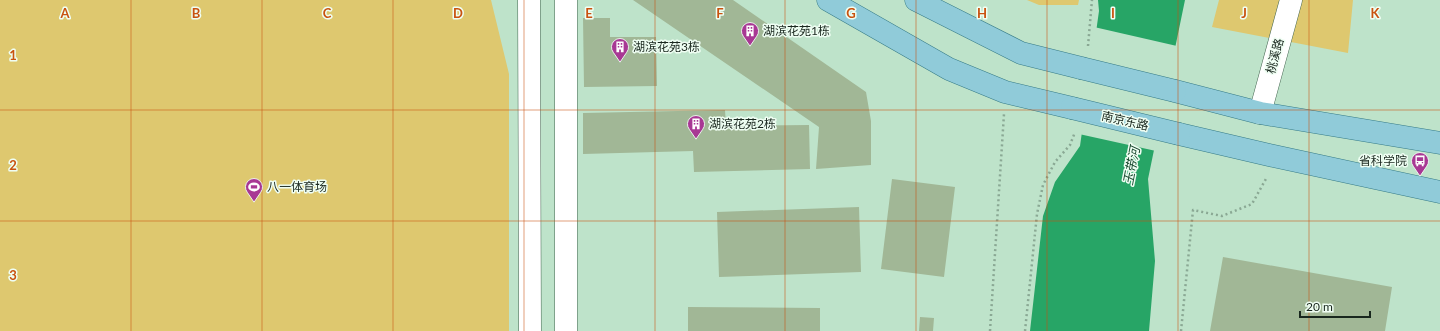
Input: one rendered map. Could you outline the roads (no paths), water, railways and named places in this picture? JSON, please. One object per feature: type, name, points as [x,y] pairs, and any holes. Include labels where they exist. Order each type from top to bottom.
[{"type":"main road","name":"南京东路","points":[[828,0],[949,69],[1005,92],[1075,117],[1179,134],[1440,192]]},
{"type":"main road","points":[[916,0],[1021,53],[1084,59],[1175,91],[1260,113],[1440,143]]},
{"type":"lane","points":[[529,0],[530,331]]},
{"type":"lane","points":[[566,0],[566,331]]},
{"type":"lane","name":"桃溪路","points":[[1260,113],[1291,0]]},
{"type":"water","name":"玉带河","points":[[1098,0],[1185,0],[1148,179],[1155,261],[1149,331],[1030,331],[1043,216],[1055,182],[1080,146],[1099,11]]},
{"type":"place","name":"湖滨花苑1栋","points":[[750,46]]},
{"type":"place","name":"湖滨花苑3栋","points":[[620,62]]},
{"type":"place","name":"湖滨花苑2栋","points":[[696,139]]},
{"type":"place","name":"省科学院","points":[[1420,176]]},
{"type":"place","name":"八一体育场","points":[[254,202]]}]
